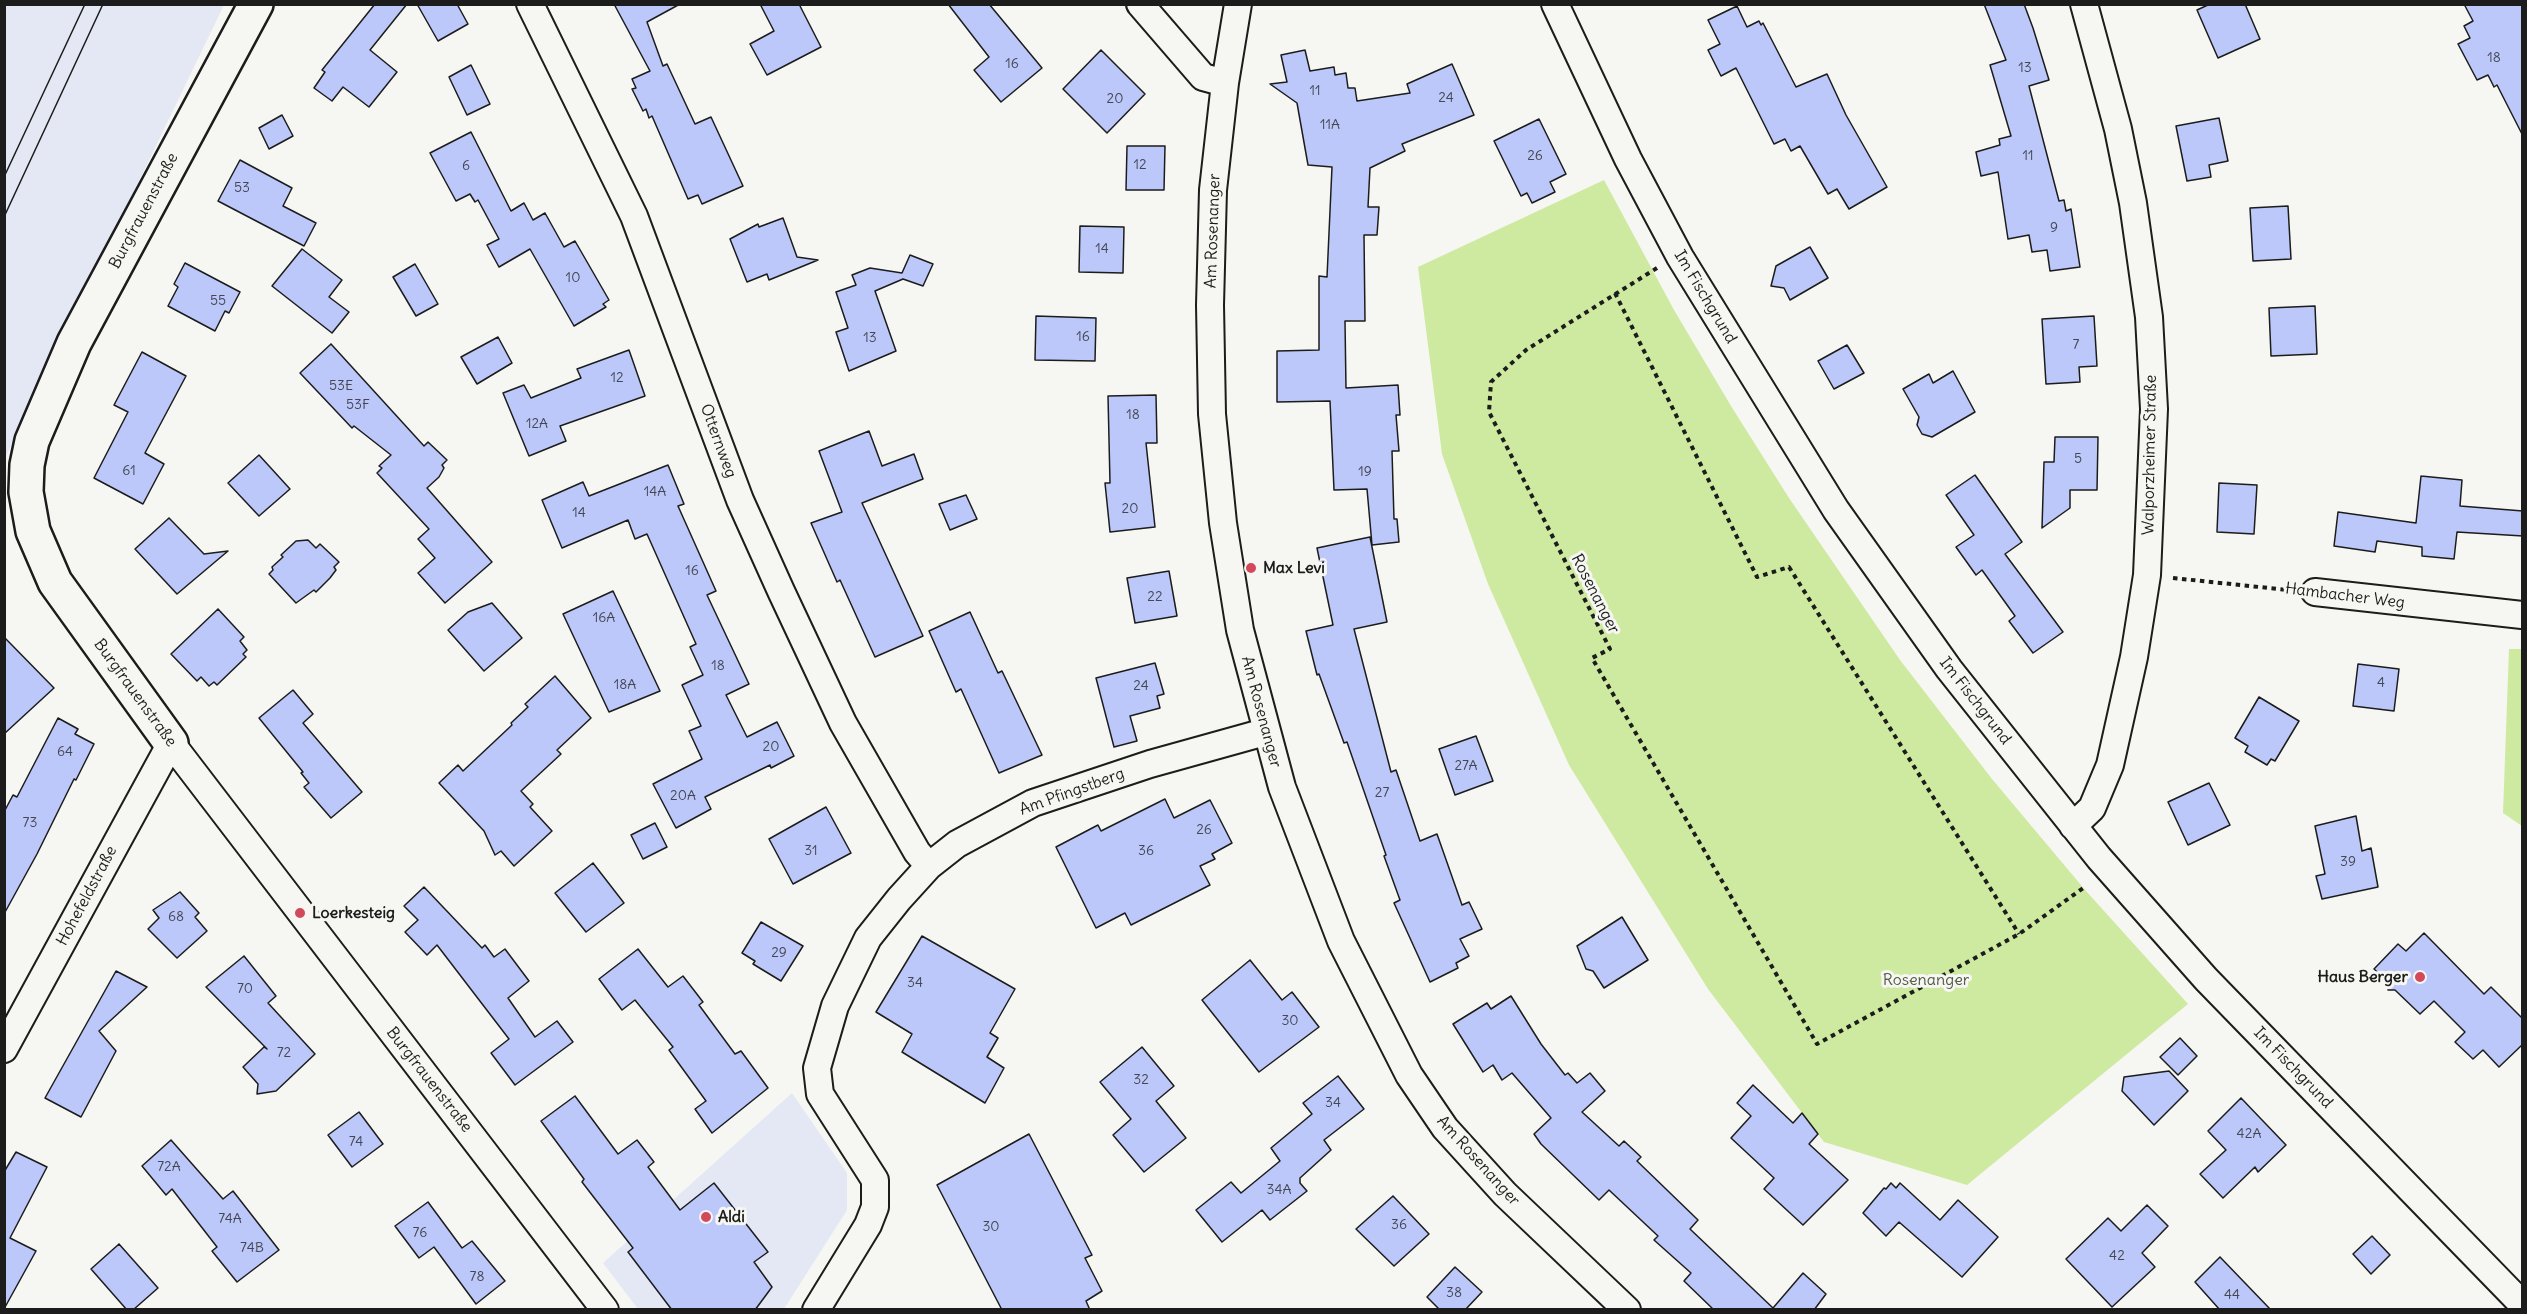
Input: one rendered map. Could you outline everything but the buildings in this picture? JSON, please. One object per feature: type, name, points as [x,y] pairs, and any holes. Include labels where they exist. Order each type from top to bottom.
[{"type":"street","name":"Burgfrauenstraße","points":[[256,4],[75,343],[32,441],[27,465],[26,492],[33,531],[55,582],[171,743],[605,1310]]},
{"type":"street","name":"Otternweg","points":[[530,4],[634,216],[740,500],[781,591],[843,723],[917,852],[929,866]]},
{"type":"street","points":[[1140,4],[1203,77],[1225,83]]},
{"type":"street","name":"Am Rosenanger","points":[[1238,4],[1225,83],[1213,190],[1210,305],[1212,414],[1223,523],[1240,630],[1265,732],[1300,836],[1341,941],[1409,1075],[1445,1128],[1505,1194],[1627,1310]]},
{"type":"street","name":"Im Fischgrund","points":[[1555,4],[1628,159],[1680,257],[1836,510],[1949,669],[2073,826],[2206,979],[2523,1304]]},
{"type":"street","name":"Walporzheimer Straße","points":[[2073,826],[2092,808],[2110,765],[2134,657],[2147,575],[2154,409],[2149,317],[2133,203],[2118,129],[2084,4]]},
{"type":"street","name":"Hambacher Weg","points":[[2315,592],[2523,615]]},
{"type":"street","name":"Am Pfingstberg","points":[[816,1310],[868,1225],[875,1207],[875,1180],[820,1094],[817,1068],[835,1006],[868,938],[899,898],[929,866],[957,844],[1033,803],[1150,764],[1265,732]]},
{"type":"street","name":"Hohefeldstraße","points":[[4,1049],[171,743]]},
{"type":"path","name":"Rosenanger","points":[[1658,268],[1526,350],[1491,382],[1489,412],[1610,649],[1592,658],[1817,1044],[2019,934],[2089,884]]},
{"type":"path","points":[[1615,294],[1757,578],[1789,567],[2019,934]]},
{"type":"path","name":"Hambacher Weg","points":[[2167,577],[2315,592]]},
{"type":"shaded area","points":[[7,4],[224,5],[5,458],[5,10]]},
{"type":"shaded area","points":[[792,1093],[847,1173],[847,1210],[784,1309],[638,1309],[603,1263]]},
{"type":"green space","name":"Rosenanger","points":[[1604,180],[1674,310],[1731,406],[1789,498],[1900,660],[1992,779],[2086,891],[2188,1004],[1967,1185],[1824,1142],[1708,989],[1569,765],[1488,584],[1442,454],[1418,267]]},
{"type":"green space","points":[[2509,649],[2522,649],[2522,826],[2503,813]]},
{"type":"tram line","points":[[4,177],[85,4]]},
{"type":"tram line","points":[[4,217],[103,4]]},
{"type":"place","name":"Max Levi","points":[[1251,568]]},
{"type":"place","name":"Loerkesteig","points":[[300,913]]},
{"type":"place","name":"Haus Berger","points":[[2420,977]]},
{"type":"place","name":"Aldi","points":[[706,1217]]}]
